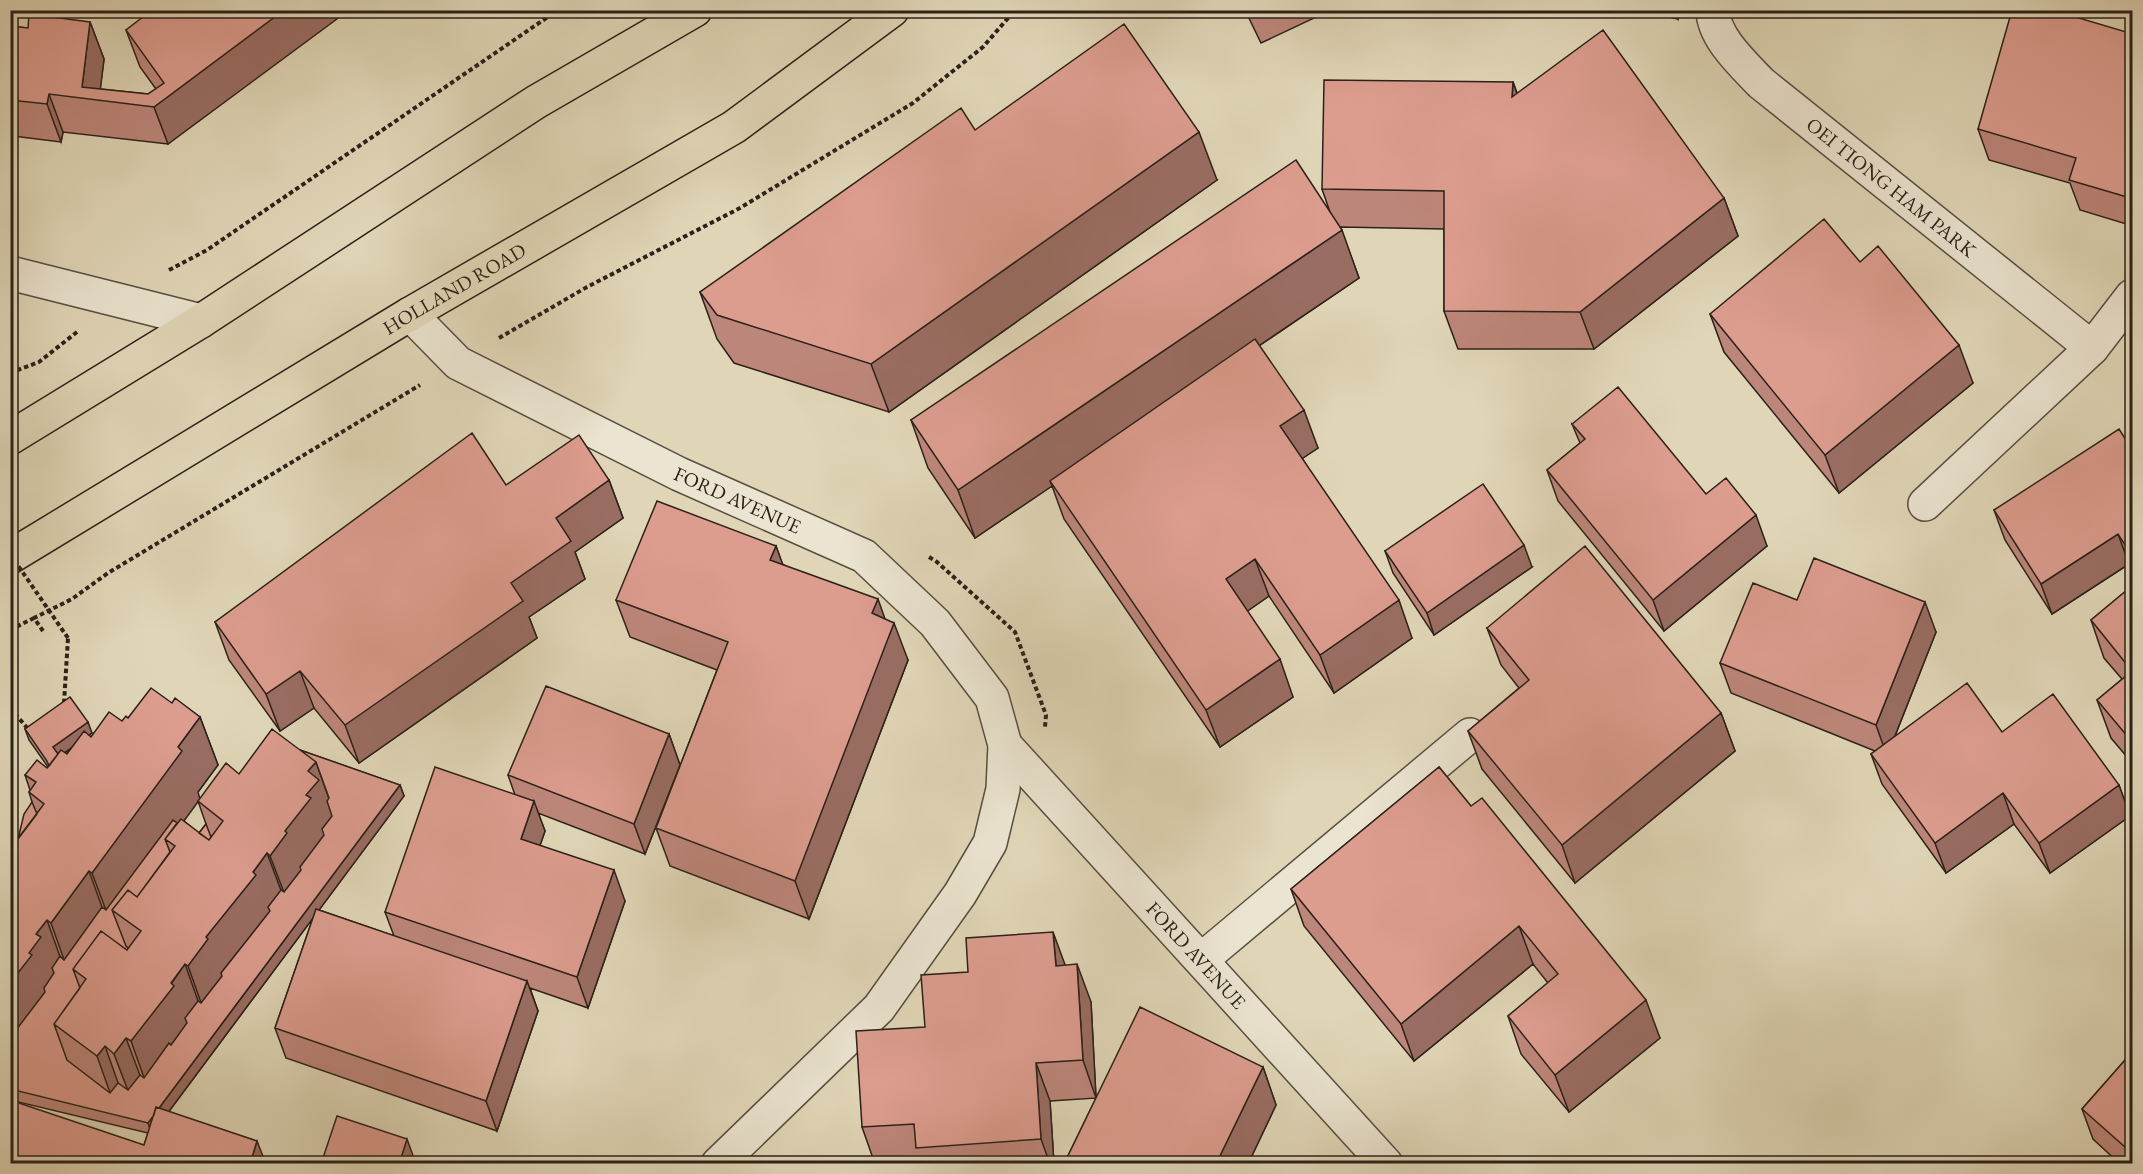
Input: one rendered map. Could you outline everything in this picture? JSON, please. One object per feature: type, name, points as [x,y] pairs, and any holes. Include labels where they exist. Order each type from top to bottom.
[{"type":"main road","points":[[10,438],[201,321],[536,102],[695,10]]},
{"type":"main road","name":"HOLLAND ROAD","points":[[10,555],[410,314],[734,127],[892,10]]},
{"type":"street","name":"OEI TIONG HAM PARK","points":[[1713,10],[1713,22],[1734,55],[1761,83],[2092,348]]},
{"type":"street","points":[[10,273],[201,321]]},
{"type":"street","points":[[1925,504],[2092,348],[2133,296]]},
{"type":"street","name":"FORD AVENUE","points":[[410,314],[458,363],[679,474],[864,556],[935,623],[992,698],[1005,745],[1003,789],[990,843],[960,894],[879,1008],[717,1164]]},
{"type":"street","points":[[1201,960],[1470,735]]},
{"type":"street","name":"FORD AVENUE","points":[[1005,745],[1386,1164]]},
{"type":"path","points":[[10,373],[39,362],[75,334],[113,299],[207,250],[558,10]]},
{"type":"path","points":[[10,630],[72,599],[108,573],[502,336],[587,287],[740,208],[913,103],[983,47],[1015,10]]},
{"type":"path","points":[[502,336],[508,346]]},
{"type":"path","points":[[10,555],[68,638],[64,705]]},
{"type":"path","points":[[927,556],[937,562],[1015,632],[1046,715],[1042,785]]},
{"type":"path","points":[[34,618],[43,631]]},
{"type":"path","points":[[10,708],[33,736]]},
{"type":"building","points":[[152,10],[284,10],[154,107],[49,94],[47,104],[10,100],[10,26],[28,28],[29,14],[90,22],[82,87],[148,94],[164,83],[126,30]]},
{"type":"building","points":[[2012,10],[2052,10],[2133,34],[2130,53],[2133,54],[2133,178],[2127,197],[2069,180],[2076,158],[1978,129]]},
{"type":"building","points":[[1124,24],[1199,132],[871,364],[717,315],[700,292],[961,108],[975,130]]},
{"type":"building","points":[[1603,30],[1724,198],[1580,312],[1444,311],[1444,191],[1322,189],[1324,80],[1513,82],[1512,97]]},
{"type":"building","points":[[1296,160],[1342,230],[958,490],[911,420]]},
{"type":"building","points":[[1824,219],[1860,262],[1878,246],[1959,345],[1825,455],[1710,314]]},
{"type":"building","points":[[1255,339],[1304,410],[1280,426],[1399,600],[1320,655],[1255,559],[1226,579],[1280,659],[1206,710],[1050,481]]},
{"type":"building","points":[[1618,387],[1706,494],[1726,478],[1756,515],[1653,600],[1547,470],[1585,439],[1572,424]]},
{"type":"building","points":[[2119,429],[2133,451],[2133,557],[2118,534],[2041,584],[1994,510]]},
{"type":"building","points":[[472,433],[506,485],[579,435],[609,480],[556,518],[571,541],[511,583],[523,601],[345,725],[300,671],[266,694],[215,622]]},
{"type":"building","points":[[1483,484],[1524,545],[1427,613],[1385,551]]},
{"type":"building","points":[[657,501],[776,546],[770,560],[878,599],[872,613],[894,623],[795,881],[656,828],[728,642],[616,600]]},
{"type":"building","points":[[1585,546],[1721,713],[1562,845],[1468,731],[1529,680],[1487,628]]},
{"type":"building","points":[[1814,558],[1925,602],[1876,725],[1720,663],[1753,583],[1797,600]]},
{"type":"building","points":[[2133,585],[2133,743],[2097,700],[2132,671],[2091,620]]},
{"type":"building","points":[[1967,683],[2002,732],[2053,694],[2119,785],[2039,843],[2003,793],[1935,843],[1871,754]]},
{"type":"building","points":[[546,686],[669,734],[634,824],[508,775]]},
{"type":"building","points":[[151,688],[172,703],[175,698],[200,717],[178,747],[182,751],[92,873],[89,871],[51,923],[47,920],[36,934],[41,937],[29,953],[32,955],[10,983],[10,849],[44,804],[29,792],[36,782],[25,775],[37,760],[47,768],[61,750],[67,754],[84,731],[91,737],[109,712],[122,721],[126,716],[128,718]]},
{"type":"building","points":[[70,697],[88,722],[53,747],[58,754],[49,766],[25,729]]},
{"type":"building","points":[[272,729],[316,762],[308,771],[319,780],[306,795],[311,798],[285,831],[287,833],[270,856],[267,853],[253,872],[256,875],[206,937],[208,939],[188,966],[185,964],[171,983],[174,986],[131,1041],[126,1038],[114,1054],[105,1046],[97,1056],[54,1024],[86,979],[73,969],[101,931],[127,950],[141,931],[112,910],[128,890],[137,897],[175,846],[165,839],[181,819],[209,840],[223,821],[198,801],[226,763],[239,774]]},
{"type":"building","points":[[300,750],[400,785],[159,1108],[156,1107],[148,1123],[10,1089],[10,1038],[45,992],[44,988],[54,973],[52,968],[60,956],[64,960],[102,907],[106,910],[173,820],[177,823],[165,839],[170,852],[137,897],[128,890],[112,910],[127,950],[101,931],[73,969],[80,988],[54,1024],[67,1060],[110,1093],[118,1083],[128,1090],[140,1075],[144,1078],[169,1043],[171,1045],[187,1023],[185,1018],[198,1001],[201,1003],[222,976],[221,973],[270,911],[268,907],[281,890],[284,892],[324,835],[322,829],[332,816],[327,801],[329,798],[316,762]]},
{"type":"building","points":[[435,767],[534,801],[521,839],[614,870],[577,977],[385,912]]},
{"type":"building","points":[[1439,767],[1471,806],[1482,798],[1646,1000],[1555,1075],[1508,1016],[1558,974],[1519,926],[1401,1024],[1291,889]]},
{"type":"building","points":[[32,802],[37,814],[18,839],[24,814]]},
{"type":"building","points":[[206,824],[211,837],[209,840],[199,833]]},
{"type":"building","points":[[316,909],[527,981],[486,1101],[275,1028]]},
{"type":"building","points":[[1053,932],[1056,966],[1077,964],[1083,1060],[1036,1063],[1041,1139],[916,1148],[914,1124],[862,1127],[856,1031],[925,1027],[921,975],[968,972],[966,938]]},
{"type":"building","points":[[1140,1007],[1263,1067],[1216,1164],[1064,1164]]},
{"type":"building","points":[[2133,1051],[2133,1154],[2082,1109]]},
{"type":"building","points":[[10,1100],[144,1145],[156,1107],[257,1141],[250,1164],[10,1164]]},
{"type":"building","points":[[337,1116],[407,1139],[399,1164],[321,1164]]}]
